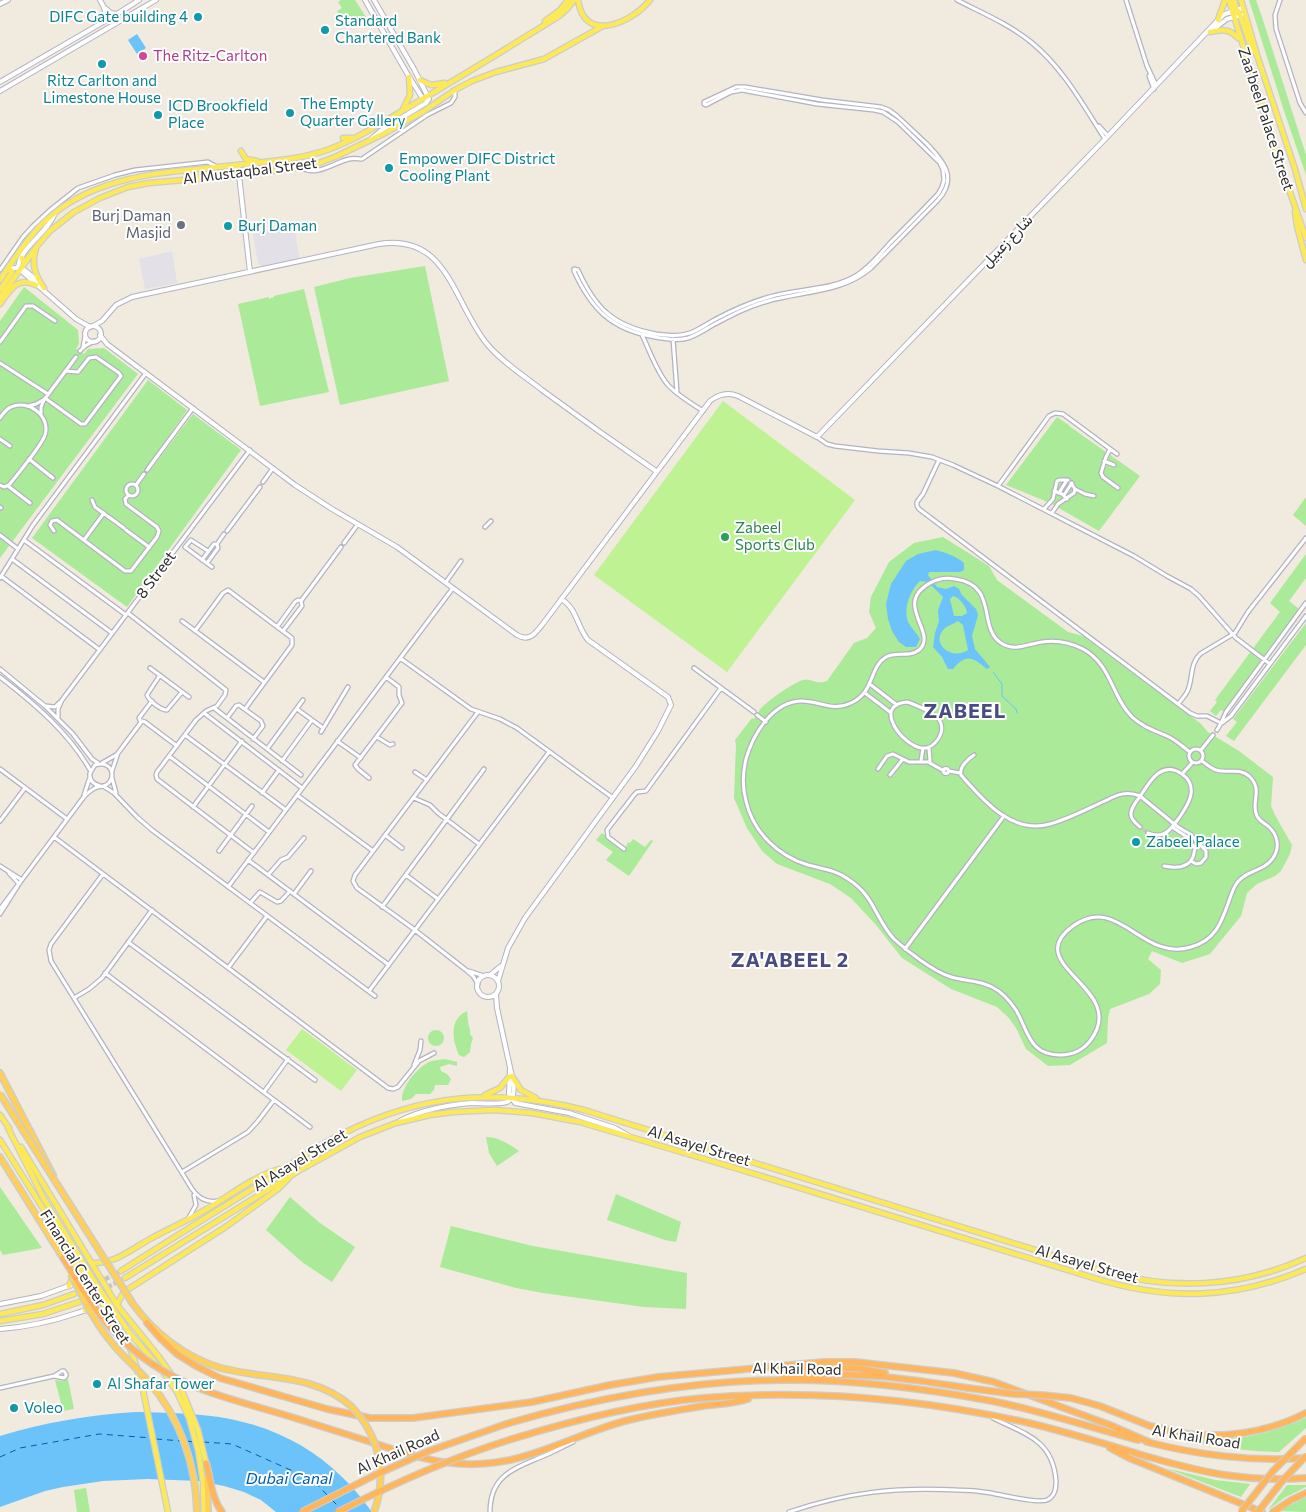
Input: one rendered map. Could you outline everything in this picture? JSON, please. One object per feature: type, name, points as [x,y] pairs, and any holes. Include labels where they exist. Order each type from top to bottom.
[{"type":"highway","points":[[0,1073],[48,1164],[57,1185]]},
{"type":"highway","points":[[0,1094],[133,1304],[147,1323],[177,1354],[220,1378],[327,1409],[370,1418],[402,1418],[424,1417],[532,1402],[640,1380],[831,1362],[855,1362],[974,1377],[1023,1392],[1115,1427],[1151,1443]]},
{"type":"highway","points":[[0,1157],[62,1258],[109,1327],[136,1353],[157,1369],[197,1388],[420,1458],[447,1463],[475,1465],[501,1462],[530,1455],[579,1435],[628,1420],[736,1402],[754,1396]]},
{"type":"highway","points":[[62,1258],[106,1335],[123,1356],[151,1384],[176,1422],[192,1469],[196,1512]]},
{"type":"highway","points":[[147,1323],[177,1346],[206,1363],[228,1369],[311,1384],[335,1394],[351,1406],[367,1426],[376,1444],[379,1456],[381,1469],[380,1488],[374,1512]]},
{"type":"highway","points":[[778,1367],[798,1369],[855,1368],[908,1376],[926,1382]]},
{"type":"highway","points":[[761,1380],[801,1375],[842,1373],[876,1375],[1007,1393],[1071,1398],[1100,1406],[1150,1426],[1187,1434],[1217,1436],[1246,1433],[1275,1426],[1306,1413]]},
{"type":"highway","name":"Al Khail Road","points":[[302,1512],[429,1451],[506,1424],[569,1407],[626,1395],[702,1385],[761,1380],[861,1383],[916,1389],[975,1398],[1030,1410],[1151,1443],[1194,1452],[1265,1459],[1306,1457]]},
{"type":"highway","name":"Al Khail Road","points":[[338,1512],[416,1474],[475,1451],[581,1419],[649,1405],[702,1398],[754,1396],[851,1396],[933,1406],[1030,1424],[1183,1467],[1224,1475],[1265,1479],[1306,1478]]},
{"type":"highway","points":[[1241,1512],[1273,1471],[1306,1438]]},
{"type":"highway","points":[[1102,1443],[1129,1458],[1262,1512]]},
{"type":"highway","points":[[1258,1512],[1283,1480],[1306,1457]]},
{"type":"highway","points":[[206,1463],[208,1512]]},
{"type":"highway","points":[[206,1463],[212,1494],[222,1512]]},
{"type":"highway","points":[[1274,1512],[1292,1500],[1306,1494]]},
{"type":"main road","points":[[541,27],[568,0]]},
{"type":"main road","name":"Al Mustaqbal Street","points":[[0,280],[4,269],[35,232],[55,213],[74,200],[99,188],[140,176],[291,159],[327,150],[425,101],[428,96],[541,27],[563,12],[574,0]]},
{"type":"main road","points":[[578,0],[580,10],[585,17],[593,23],[603,26]]},
{"type":"main road","name":"Al Mustaqbal Street","points":[[0,298],[24,259],[50,231],[82,207],[100,198],[118,190],[141,184],[302,167],[335,157],[385,133],[456,90],[489,74],[544,59],[603,26],[614,25],[631,18],[642,10],[650,0]]},
{"type":"main road","points":[[1218,20],[1225,0]]},
{"type":"main road","name":"Zaa'beel Palace Street","points":[[1229,0],[1235,13],[1240,41],[1306,238]]},
{"type":"main road","points":[[1234,0],[1235,13],[1243,15]]},
{"type":"main road","name":"Zaa'beel Palace Street","points":[[1241,0],[1243,15],[1306,207]]},
{"type":"main road","points":[[1210,32],[1221,29],[1229,30],[1240,41]]},
{"type":"main road","points":[[399,113],[407,103],[410,95],[409,77]]},
{"type":"main road","points":[[420,80],[428,84],[437,85],[451,82]]},
{"type":"main road","points":[[342,138],[354,138]]},
{"type":"main road","points":[[241,151],[246,159],[261,163]]},
{"type":"main road","points":[[197,178],[206,174],[233,171],[240,165]]},
{"type":"main road","points":[[99,188],[103,180]]},
{"type":"main road","points":[[1294,206],[1306,260]]},
{"type":"main road","points":[[37,246],[34,268],[44,288]]},
{"type":"main road","points":[[0,290],[12,272],[12,270],[4,269]]},
{"type":"main road","points":[[0,304],[17,284],[26,282],[36,285]]},
{"type":"main road","points":[[481,1096],[500,1088],[511,1076],[521,1090],[542,1101]]},
{"type":"main road","name":"Al Asayel Street","points":[[120,1270],[342,1134],[378,1118],[427,1103],[481,1096],[542,1101],[590,1112],[1132,1279],[1174,1284],[1222,1282],[1270,1272],[1306,1258]]},
{"type":"main road","name":"Al Asayel Street","points":[[291,1176],[352,1141],[396,1123],[453,1112],[508,1111],[556,1116],[736,1168],[1097,1280],[1131,1288],[1179,1294],[1222,1292],[1263,1284],[1306,1268]]},
{"type":"main road","name":"Financial Center Street","points":[[0,1115],[117,1304],[181,1388],[198,1430],[206,1463]]},
{"type":"main road","points":[[8,1128],[44,1199],[105,1302],[172,1384],[189,1418],[198,1450],[204,1482],[204,1512]]},
{"type":"main road","name":"Financial Center Street","points":[[0,1140],[87,1280],[99,1298],[105,1302],[133,1355],[143,1390],[168,1512]]},
{"type":"main road","points":[[91,1264],[115,1260],[263,1175],[286,1168]]},
{"type":"main road","points":[[125,1278],[291,1176]]},
{"type":"main road","points":[[117,1304],[127,1290],[242,1216],[278,1189],[291,1176]]},
{"type":"main road","points":[[69,1286],[74,1270],[73,1258]]},
{"type":"main road","points":[[0,1314],[42,1305],[74,1294]]},
{"type":"main road","points":[[0,1321],[44,1314],[79,1302]]},
{"type":"main road","points":[[85,1310],[99,1314],[118,1327]]},
{"type":"street","points":[[0,4],[8,0]]},
{"type":"street","points":[[100,0],[106,15],[105,21]]},
{"type":"street","points":[[0,82],[139,0]]},
{"type":"street","points":[[147,4],[152,0]]},
{"type":"street","points":[[0,91],[156,0]]},
{"type":"street","points":[[365,0],[409,77],[425,101],[432,106]]},
{"type":"street","points":[[374,0],[428,96]]},
{"type":"street","points":[[957,0],[1008,26],[1030,41],[1060,72],[1107,138]]},
{"type":"street","points":[[1126,0],[1155,87]]},
{"type":"street","points":[[1280,0],[1275,15],[1276,29],[1300,103],[1306,113]]},
{"type":"street","points":[[104,8],[111,13],[118,14]]},
{"type":"street","points":[[1235,13],[1243,8]]},
{"type":"street","name":"شارع زعبيل","points":[[1197,44],[1225,14],[1235,13]]},
{"type":"street","name":"شارع زعبيل","points":[[817,437],[1197,44],[1235,13]]},
{"type":"street","points":[[673,338],[623,324],[602,309],[590,294],[578,270],[574,269],[584,292],[598,310],[620,327],[642,335],[673,338],[686,336],[755,305],[834,288],[854,281],[871,268],[907,228],[941,197],[948,180],[948,172],[943,162],[891,116],[874,110],[825,105],[742,90],[731,92],[706,105],[704,103],[732,88],[745,87],[885,108],[895,114],[913,134]]},
{"type":"street","points":[[302,167],[308,171],[315,171],[350,159],[362,159],[427,116],[451,103],[455,98],[456,90]]},
{"type":"street","points":[[371,139],[425,101]]},
{"type":"street","points":[[4,269],[23,237],[43,216],[76,189],[135,170],[210,162],[217,168]]},
{"type":"street","points":[[239,175],[250,272]]},
{"type":"street","points":[[24,259],[36,238],[50,223],[55,213]]},
{"type":"street","points":[[104,318],[99,338],[81,350],[85,334],[92,326],[104,318],[116,305],[132,297],[386,243],[404,243],[418,247],[438,262],[475,327],[500,358],[587,424],[656,471]]},
{"type":"street","points":[[4,269],[20,268],[76,319],[88,340],[107,344]]},
{"type":"street","points":[[20,268],[36,285],[51,296]]},
{"type":"street","points":[[0,342],[26,306],[33,306],[55,321]]},
{"type":"street","points":[[76,319],[98,328],[107,344],[313,497],[397,547],[517,636],[530,638],[536,634],[710,401],[717,396],[734,394],[827,444],[909,453],[939,460],[998,486],[1052,513],[1134,556],[1191,589],[1233,635],[1270,664]]},
{"type":"street","points":[[640,330],[661,375],[670,387],[703,411]]},
{"type":"street","points":[[673,338],[677,393]]},
{"type":"street","points":[[44,399],[81,424],[85,424],[121,376],[96,356],[89,358],[78,372]]},
{"type":"street","points":[[41,415],[44,399],[76,357]]},
{"type":"street","points":[[0,363],[48,394]]},
{"type":"street","points":[[71,364],[78,372]]},
{"type":"street","points":[[65,371],[78,372]]},
{"type":"street","points":[[100,650],[1,577],[37,520],[146,374]]},
{"type":"street","points":[[1,415],[11,406],[28,406],[44,399]]},
{"type":"street","points":[[8,486],[45,435],[46,427],[41,415],[34,408],[28,406]]},
{"type":"street","points":[[136,485],[193,408]]},
{"type":"street","points":[[998,486],[1050,416],[1055,413],[1059,412],[1064,415],[1116,454]]},
{"type":"street","points":[[0,439],[10,446]]},
{"type":"street","points":[[1110,449],[1101,474],[1118,488]]},
{"type":"street","name":"8 Street","points":[[62,700],[250,450]]},
{"type":"street","points":[[29,459],[53,478]]},
{"type":"street","points":[[939,460],[923,494],[917,502],[918,508],[1192,714],[1207,716],[1221,723]]},
{"type":"street","points":[[1104,462],[1114,465]]},
{"type":"street","points":[[263,482],[273,468]]},
{"type":"street","points":[[1044,509],[1052,501],[1058,480],[1069,482],[1075,489],[1094,496]]},
{"type":"street","points":[[1059,492],[1069,482]]},
{"type":"street","points":[[1064,495],[1069,482]]},
{"type":"street","points":[[129,495],[126,490],[127,487],[132,484],[136,485]]},
{"type":"street","points":[[0,485],[8,486],[30,503]]},
{"type":"street","points":[[129,495],[134,496],[137,494],[136,485]]},
{"type":"street","points":[[202,560],[214,544],[217,544],[260,487]]},
{"type":"street","points":[[1052,513],[1058,504],[1074,493],[1075,489]]},
{"type":"street","points":[[1054,491],[1064,495],[1067,499]]},
{"type":"street","points":[[54,531],[50,525],[52,521],[57,520],[125,571],[129,572],[150,547],[158,535],[158,529],[126,504],[126,499],[129,495]]},
{"type":"street","points":[[92,500],[95,507],[150,547]]},
{"type":"street","points":[[84,540],[104,514]]},
{"type":"street","points":[[485,527],[491,521]]},
{"type":"street","points":[[344,543],[358,524]]},
{"type":"street","points":[[0,535],[18,549]]},
{"type":"street","points":[[1178,704],[1187,691],[1193,664],[1196,659],[1200,654],[1233,635],[1306,538]]},
{"type":"street","points":[[24,540],[127,614],[225,689],[225,695],[214,708],[196,720],[156,775],[157,779],[254,853]]},
{"type":"street","points":[[211,558],[192,540],[189,541],[185,548],[212,567]]},
{"type":"street","points":[[207,564],[218,548],[217,544]]},
{"type":"street","points":[[283,631],[302,606],[301,601],[341,547]]},
{"type":"street","points":[[12,560],[112,633]]},
{"type":"street","points":[[446,582],[461,562]]},
{"type":"street","points":[[1190,752],[1174,740],[1146,728],[1134,718],[1122,705],[1104,669],[1094,657],[1084,650],[1058,642],[1043,642],[1017,648],[1000,642],[990,628],[987,608],[981,594],[970,584],[959,579],[948,578],[929,584],[917,596],[915,608],[924,635],[923,644],[919,650],[913,653],[895,654],[885,658],[877,666],[871,685],[865,693],[852,703],[840,707],[824,706],[806,701],[793,702],[777,709],[757,734],[750,748],[744,774],[746,800],[751,817],[772,845],[788,856],[806,864],[831,870],[857,885],[870,899],[891,935],[906,948],[944,974],[981,983],[999,991],[1014,1007],[1033,1043],[1042,1050],[1060,1055],[1082,1049],[1090,1042],[1096,1031],[1099,1018],[1095,1000],[1090,992],[1060,960],[1058,948],[1065,933],[1081,921],[1103,917],[1119,922],[1144,940],[1160,947],[1175,949],[1195,946],[1208,938],[1220,925],[1234,888],[1240,879],[1245,874],[1269,863],[1276,852],[1278,845],[1275,834],[1256,815],[1257,790],[1252,780],[1241,772],[1217,770],[1202,761]]},
{"type":"street","points":[[228,887],[453,588]]},
{"type":"street","points":[[195,631],[223,592],[228,590],[292,638],[293,643],[245,709]]},
{"type":"street","points":[[396,1123],[432,1109],[472,1103],[504,1103],[514,1093],[497,1008],[496,994],[503,962],[511,942],[525,918],[636,766],[655,737],[670,707],[668,697],[588,640],[571,607],[561,599]]},
{"type":"street","points":[[277,627],[296,601],[301,601]]},
{"type":"street","points":[[1217,730],[1226,712],[1306,603]]},
{"type":"street","points":[[1221,723],[1231,716],[1306,616]]},
{"type":"street","points":[[182,622],[264,682]]},
{"type":"street","points":[[400,658],[469,707],[511,725],[613,798]]},
{"type":"street","points":[[0,668],[58,718],[92,759],[109,767],[118,796]]},
{"type":"street","points":[[150,668],[188,697]]},
{"type":"street","points":[[694,668],[766,722]]},
{"type":"street","points":[[160,675],[147,693],[148,698],[166,711],[182,692]]},
{"type":"street","points":[[369,778],[356,765],[402,703],[399,687],[386,677]]},
{"type":"street","points":[[0,678],[32,703],[76,748],[90,770],[90,777],[82,798]]},
{"type":"street","points":[[871,685],[898,705]]},
{"type":"street","points":[[297,709],[322,730],[348,686]]},
{"type":"street","points":[[624,849],[608,837],[608,829],[634,795],[646,791],[721,688]]},
{"type":"street","points":[[865,693],[890,712],[892,722],[900,734],[909,742],[922,748],[929,747],[935,743],[942,726],[940,720],[935,716],[911,703],[904,702],[890,712]]},
{"type":"street","points":[[45,706],[55,707],[62,700]]},
{"type":"street","points":[[58,718],[58,709],[62,700]]},
{"type":"street","points":[[267,749],[303,700]]},
{"type":"street","points":[[90,770],[92,767],[111,759],[118,753],[141,722],[139,718],[152,701]]},
{"type":"street","points":[[226,718],[237,705],[245,709],[263,724],[254,739]]},
{"type":"street","points":[[214,708],[300,775]]},
{"type":"street","points":[[478,712],[373,851],[354,878],[353,884],[473,976],[480,992],[488,996],[497,1008]]},
{"type":"street","points":[[204,713],[302,788]]},
{"type":"street","points":[[282,761],[312,720]]},
{"type":"street","points":[[141,722],[145,722],[177,746]]},
{"type":"street","points":[[185,735],[286,810]]},
{"type":"street","points":[[1201,750],[1213,735]]},
{"type":"street","points":[[378,737],[390,745],[394,744]]},
{"type":"street","points":[[193,807],[242,742]]},
{"type":"street","points":[[337,742],[361,758]]},
{"type":"street","points":[[929,747],[930,762]]},
{"type":"street","points":[[922,748],[922,761]]},
{"type":"street","points":[[1190,752],[1195,749],[1201,750]]},
{"type":"street","points":[[1190,752],[1189,758],[1197,764],[1202,761],[1204,755],[1201,750]]},
{"type":"street","points":[[369,991],[549,752]]},
{"type":"street","points":[[0,914],[20,882],[82,798],[90,791],[109,783],[118,753]]},
{"type":"street","points":[[878,769],[889,755],[896,754],[903,759],[913,762],[930,762],[944,771],[947,768],[949,771],[960,772],[982,798],[1004,816],[1022,825],[1045,826],[1119,794],[1130,793],[1140,796],[1187,837],[1194,848],[1194,855],[1190,861],[1179,868],[1164,866]]},
{"type":"street","points":[[960,772],[964,764],[974,755]]},
{"type":"street","points":[[169,756],[269,832]]},
{"type":"street","points":[[890,775],[903,759]]},
{"type":"street","points":[[1182,774],[1192,762]]},
{"type":"street","points":[[0,769],[67,819]]},
{"type":"street","points":[[382,907],[484,769]]},
{"type":"street","points":[[262,792],[279,770]]},
{"type":"street","points":[[1140,827],[1134,822],[1131,815],[1132,809],[1152,779],[1163,771],[1172,770],[1182,774],[1190,784],[1191,796],[1188,805],[1173,826],[1162,835],[1148,833]]},
{"type":"street","points":[[414,772],[427,780]]},
{"type":"street","points":[[90,777],[93,783],[118,796],[144,824],[375,996]]},
{"type":"street","points":[[0,821],[25,788]]},
{"type":"street","points":[[297,795],[373,851]]},
{"type":"street","points":[[414,798],[430,805],[446,820],[479,844]]},
{"type":"street","points":[[219,851],[252,806]]},
{"type":"street","points":[[906,948],[1004,816]]},
{"type":"street","points":[[1173,826],[1190,834],[1206,851],[1206,857],[1200,864],[1190,861]]},
{"type":"street","points":[[385,835],[402,848]]},
{"type":"street","points":[[54,837],[388,1088],[398,1087],[413,1067],[421,1042]]},
{"type":"street","points":[[268,875],[304,838]]},
{"type":"street","points":[[1194,848],[1198,842]]},
{"type":"street","points":[[248,860],[389,964]]},
{"type":"street","points":[[0,866],[20,882]]},
{"type":"street","points":[[294,894],[311,871]]},
{"type":"street","points":[[103,874],[54,939],[49,950],[52,961],[192,1189],[204,1200],[220,1201]]},
{"type":"street","points":[[406,875],[438,899]]},
{"type":"street","points":[[0,909],[20,882]]},
{"type":"street","points":[[250,903],[260,892],[277,902],[290,891]]},
{"type":"street","points":[[74,998],[94,986],[152,910]]},
{"type":"street","points":[[228,968],[267,916]]},
{"type":"street","points":[[128,942],[315,1080]]},
{"type":"street","points":[[466,970],[484,976],[490,975],[503,962]]},
{"type":"street","points":[[105,973],[310,1127]]},
{"type":"street","points":[[490,975],[498,981]]},
{"type":"street","points":[[478,984],[484,976]]},
{"type":"street","points":[[488,996],[496,994]]},
{"type":"street","points":[[413,1067],[426,1056],[434,1053]]},
{"type":"street","points":[[264,1092],[288,1060]]},
{"type":"street","points":[[511,1097],[513,1102],[518,1104],[556,1110],[587,1118],[620,1130],[633,1138]]},
{"type":"street","points":[[182,1172],[248,1132],[274,1100]]},
{"type":"street","points":[[187,1220],[196,1205],[192,1189]]},
{"type":"street","points":[[0,1304],[41,1296],[87,1280],[98,1288],[99,1298],[96,1304],[85,1310],[42,1324],[0,1329]]},
{"type":"street","points":[[0,1388],[54,1376]]},
{"type":"street","points":[[789,1512],[837,1498],[887,1490],[959,1490],[992,1493],[1039,1501],[1048,1499],[1055,1492],[1056,1478],[1052,1463],[1045,1450],[1028,1434],[988,1415]]},
{"type":"street","points":[[490,1512],[490,1502],[495,1489],[500,1480],[512,1470],[582,1438],[628,1420]]},
{"type":"shaded area","points":[[294,227],[300,260],[263,267],[258,263],[253,234]]},
{"type":"shaded area","points":[[172,251],[177,283],[145,289],[139,259]]},
{"type":"green space","points":[[341,0],[355,0],[366,17],[349,28],[337,11],[342,8],[338,2]]},
{"type":"green space","points":[[1249,0],[1256,0],[1262,17],[1306,155],[1306,175],[1284,111]]},
{"type":"green space","points":[[425,266],[449,381],[340,405],[314,287],[350,278]]},
{"type":"green space","points":[[24,287],[78,330],[79,344],[76,349],[84,354],[88,349],[104,348],[138,374],[0,558],[0,321]]},
{"type":"green space","points":[[304,289],[329,392],[260,406],[238,304],[269,297],[269,299],[274,296]]},
{"type":"green space","points":[[148,380],[187,410],[145,470],[149,472],[193,414],[241,450],[127,607],[32,538]]},
{"type":"green space","name":"Zabeel Sports Club","points":[[723,401],[855,500],[727,672],[594,575]]},
{"type":"green space","points":[[1057,417],[1140,476],[1099,531],[1050,503],[1006,485]]},
{"type":"green space","points":[[1306,497],[1306,526],[1293,515]]},
{"type":"green space","points":[[943,537],[989,566],[997,580],[1068,632],[1083,636],[1200,723],[1208,732],[1239,751],[1273,777],[1271,806],[1292,845],[1290,854],[1281,871],[1275,876],[1257,884],[1247,893],[1241,916],[1210,954],[1182,963],[1152,951],[1148,959],[1161,970],[1160,984],[1149,994],[1110,1009],[1107,1043],[1070,1065],[1048,1066],[1026,1049],[1016,1028],[997,1007],[951,989],[902,958],[876,925],[851,898],[830,884],[777,864],[762,851],[747,828],[734,798],[735,740],[752,718],[754,719],[761,708],[771,700],[798,682],[803,680],[827,681],[854,643],[867,638],[876,628],[869,612],[871,597],[889,562],[914,543]]},
{"type":"green space","points":[[1306,554],[1306,578],[1289,601],[1299,609],[1224,712],[1221,710],[1216,716],[1210,711],[1217,702],[1215,700],[1280,612],[1270,603]]},
{"type":"green space","points":[[1306,623],[1306,645],[1234,741],[1226,736],[1237,722],[1233,719]]},
{"type":"green space","points":[[602,833],[625,850],[628,842],[630,843],[633,839],[645,847],[651,840],[653,841],[629,876],[606,860],[613,852],[596,840]]},
{"type":"green space","points":[[467,1011],[470,1034],[473,1038],[470,1052],[464,1057],[459,1055],[455,1043],[454,1030],[457,1019]]},
{"type":"green space","points":[[302,1029],[357,1070],[341,1091],[286,1050]]},
{"type":"green space","points":[[436,1030],[442,1032],[444,1038],[442,1044],[436,1046],[430,1044],[428,1038],[430,1032]]},
{"type":"green space","points":[[445,1059],[457,1062],[457,1066],[449,1064],[440,1067],[441,1071],[451,1079],[448,1085],[435,1085],[434,1090],[430,1094],[416,1094],[411,1099],[402,1101],[407,1084],[420,1069],[429,1062]]},
{"type":"green space","points":[[486,1137],[507,1143],[519,1151],[497,1166],[489,1153]]},
{"type":"green space","points":[[0,1187],[42,1248],[3,1255],[0,1250]]},
{"type":"green space","points":[[616,1194],[681,1222],[676,1242],[607,1220]]},
{"type":"green space","points":[[290,1197],[320,1223],[355,1247],[332,1282],[302,1262],[266,1230]]},
{"type":"green space","points":[[451,1226],[533,1246],[687,1273],[686,1309],[644,1307],[543,1293],[516,1288],[440,1267]]},
{"type":"green space","points":[[68,1379],[74,1409],[63,1411],[55,1380],[62,1381]]},
{"type":"green space","points":[[1306,1418],[1306,1428],[1279,1452],[1228,1448],[1177,1437],[1227,1439],[1243,1437],[1274,1430]]},
{"type":"green space","points":[[1166,1468],[1215,1480],[1250,1484],[1241,1497]]},
{"type":"green space","points":[[1287,1485],[1306,1485],[1306,1487],[1284,1498],[1268,1510]]},
{"type":"green space","points":[[86,1488],[90,1512],[77,1512],[74,1490]]},
{"type":"green space","points":[[1306,1497],[1306,1512],[1279,1511]]},
{"type":"water","points":[[137,34],[146,48],[137,54],[128,40]]},
{"type":"water","points":[[936,550],[964,563],[964,570],[960,572],[929,572],[928,575],[937,587],[946,589],[954,586],[959,589],[962,595],[976,609],[978,615],[972,636],[975,649],[990,667],[987,669],[970,658],[962,661],[953,669],[948,669],[942,657],[933,647],[939,621],[938,610],[943,597],[928,582],[920,581],[913,590],[906,611],[908,622],[920,639],[916,647],[906,647],[899,642],[892,631],[886,604],[891,584],[906,561],[918,554]],"holes":[[[953,596],[958,598],[966,608],[967,613],[962,616],[954,616],[950,599]],[[958,621],[963,625],[968,650],[962,653],[950,652],[941,645],[940,640],[940,635],[944,629]]]},
{"type":"water","name":"Dubai Canal","points":[[136,1412],[190,1414],[230,1419],[257,1426],[283,1436],[309,1450],[332,1467],[372,1512],[276,1512],[261,1500],[224,1486],[199,1481],[147,1479],[103,1481],[63,1487],[45,1491],[0,1507],[0,1436],[68,1420]]},
{"type":"waterway","points":[[993,672],[1002,684],[1002,696],[1016,709],[1017,713]]},
{"type":"ferry route","points":[[0,1457],[20,1448],[99,1434],[152,1438]]},
{"type":"ferry route","points":[[156,1439],[182,1441]]},
{"type":"ferry route","points":[[186,1441],[194,1442]]},
{"type":"ferry route","points":[[203,1442],[232,1444],[313,1480],[327,1495]]},
{"type":"ferry route","points":[[332,1500],[340,1508]]},
{"type":"tunnel","points":[[1140,827],[1148,833]]},
{"type":"tunnel","points":[[82,1291],[121,1271]]},
{"type":"tunnel","points":[[79,1302],[125,1278]]},
{"type":"place","name":"DIFC Gate building 4","points":[[198,17]]},
{"type":"place","name":"Standard Chartered Bank","points":[[325,30]]},
{"type":"place","name":"The Ritz-Carlton","points":[[143,56]]},
{"type":"place","name":"Ritz Carlton and Limestone House","points":[[102,64]]},
{"type":"place","name":"The Empty Quarter Gallery","points":[[290,113]]},
{"type":"place","name":"ICD Brookfield Place","points":[[158,115]]},
{"type":"place","name":"Empower DIFC District Cooling Plant","points":[[389,168]]},
{"type":"place","name":"Burj Daman Masjid","points":[[181,225]]},
{"type":"place","name":"Burj Daman","points":[[228,226]]},
{"type":"place","name":"Zabeel Sports Club","points":[[725,537]]},
{"type":"place","name":"Zabeel Palace","points":[[1136,842]]},
{"type":"place","name":"Al Shafar Tower","points":[[97,1384]]},
{"type":"place","name":"Voleo","points":[[14,1408]]},
{"type":"district","name":"ZABEEL","points":[[965,711]]},
{"type":"district","name":"ZA'ABEEL 2","points":[[790,960]]}]
